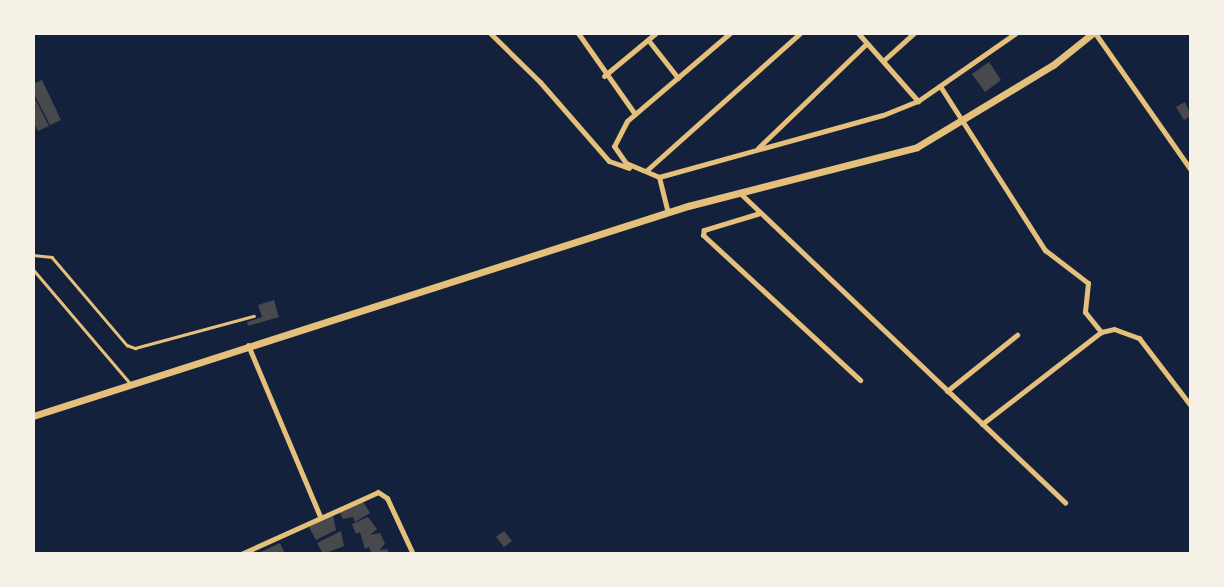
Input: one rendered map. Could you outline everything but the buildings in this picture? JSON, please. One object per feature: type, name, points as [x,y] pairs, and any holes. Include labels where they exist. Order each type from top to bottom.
[{"type":"main road","points":[[33,416],[247,344],[668,213],[879,160],[917,147],[963,121],[1094,33]]},
{"type":"street","points":[[490,33],[540,82],[609,161],[647,170],[659,177],[857,123],[918,101],[1016,33]]},
{"type":"street","points":[[604,76],[656,33]]},
{"type":"street","points":[[635,169],[614,146],[635,114],[730,33]]},
{"type":"street","points":[[647,170],[800,33]]},
{"type":"street","points":[[858,33],[918,101]]},
{"type":"street","points":[[883,61],[914,33]]},
{"type":"street","points":[[1094,33],[1191,170]]},
{"type":"street","points":[[578,34],[604,76],[635,114]]},
{"type":"street","points":[[649,41],[678,78]]},
{"type":"street","points":[[755,151],[867,43]]},
{"type":"street","points":[[940,86],[1045,250],[1088,283],[1085,312],[1101,332]]},
{"type":"street","points":[[659,177],[668,213]]},
{"type":"street","points":[[740,193],[1065,503]]},
{"type":"street","points":[[760,213],[704,230],[703,235],[860,380]]},
{"type":"street","points":[[982,424],[1101,332],[1127,331],[1139,338],[1191,406]]},
{"type":"street","points":[[947,391],[1017,335]]},
{"type":"street","points":[[247,344],[320,516]]},
{"type":"street","points":[[241,554],[378,492],[387,498],[413,554]]},
{"type":"lane","points":[[33,255],[52,257],[127,345],[135,348],[254,316]]},
{"type":"lane","points":[[33,269],[131,383]]}]
